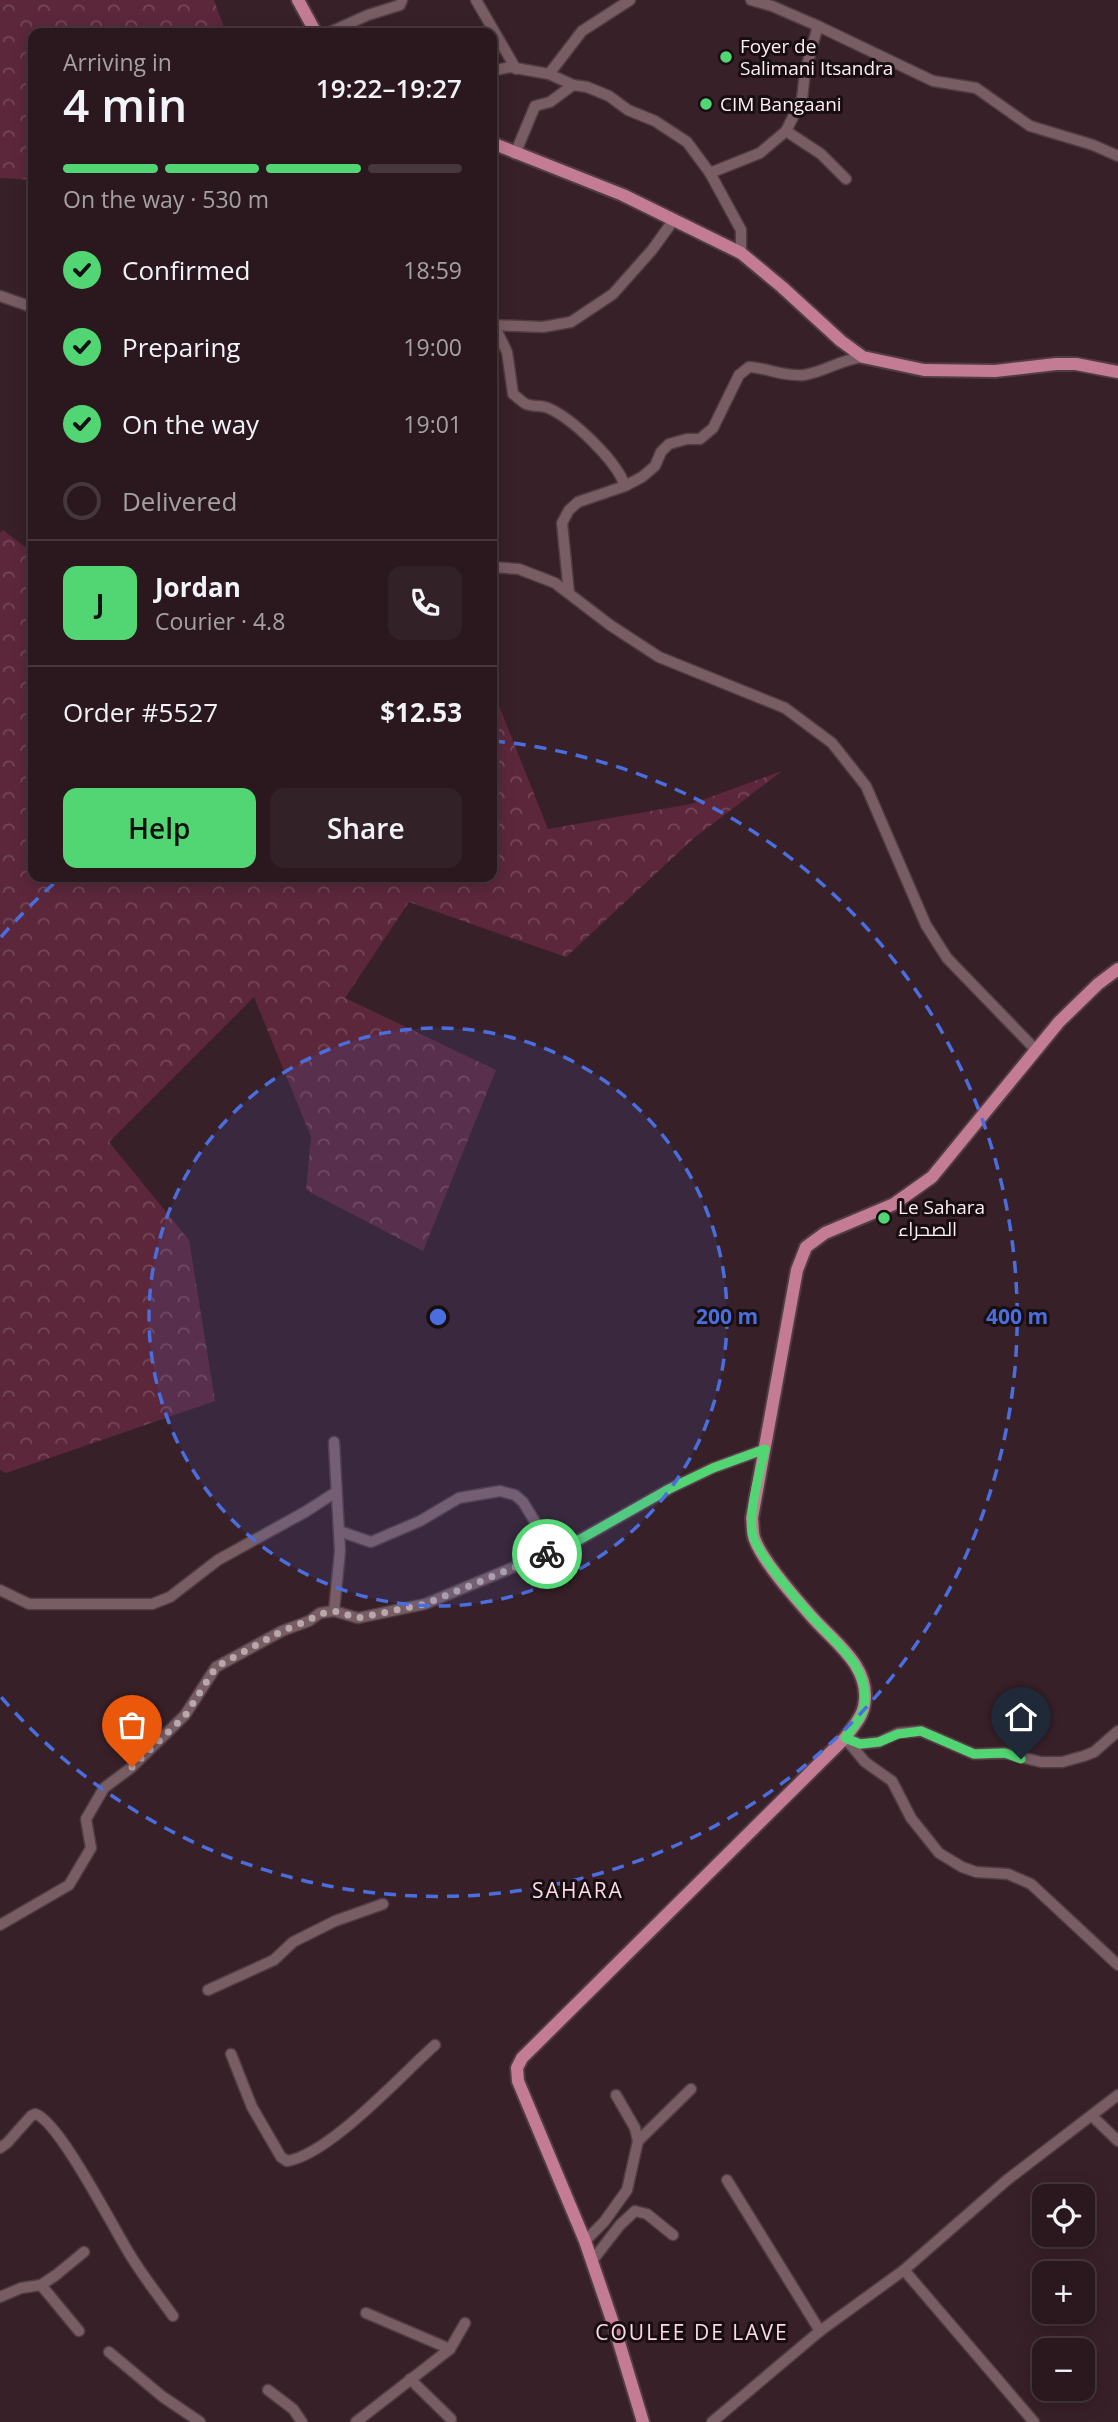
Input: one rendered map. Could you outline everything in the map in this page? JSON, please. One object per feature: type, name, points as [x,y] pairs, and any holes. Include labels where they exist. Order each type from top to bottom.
[{"type":"main road","points":[[298,0],[313,28]]},
{"type":"main road","points":[[497,145],[623,195],[741,253],[863,357],[924,370],[995,371],[1056,364],[1118,372]]},
{"type":"main road","points":[[643,2422],[585,2241],[518,2081],[517,2068],[522,2058],[845,1738],[860,1718],[864,1691],[860,1672],[847,1652],[811,1616],[771,1566],[754,1539],[752,1518],[797,1270],[806,1247],[825,1233],[894,1204],[932,1177],[1035,1049],[1098,984],[1118,969]]},
{"type":"street","points":[[339,28],[400,5],[402,0]]},
{"type":"street","points":[[476,0],[492,28]]},
{"type":"street","points":[[550,74],[582,31],[630,0]]},
{"type":"street","points":[[751,0],[818,26],[933,81],[976,88],[1030,126],[1093,145],[1118,156]]},
{"type":"street","points":[[709,173],[760,153],[786,131],[802,99],[805,72],[818,26]]},
{"type":"street","points":[[497,36],[516,69]]},
{"type":"street","points":[[497,70],[510,67],[550,74],[573,85],[587,87],[609,96],[628,110],[655,121],[687,142],[709,173],[741,230],[741,253]]},
{"type":"street","points":[[516,154],[535,106],[550,102],[573,85]]},
{"type":"street","points":[[786,131],[821,154],[846,179]]},
{"type":"street","points":[[497,325],[543,327],[571,322],[613,295],[673,221]]},
{"type":"street","points":[[0,296],[28,302]]},
{"type":"street","points":[[497,333],[507,352],[513,394],[526,404],[548,408],[596,444],[621,474],[625,486]]},
{"type":"street","points":[[569,593],[562,523],[569,510],[578,502],[625,486],[642,477],[655,466],[661,452],[669,443],[700,439],[713,428],[739,375],[748,367],[765,368],[789,375],[806,375],[849,359],[863,357]]},
{"type":"street","points":[[497,567],[519,569],[555,583],[610,625],[659,657],[785,708],[832,743],[866,786],[926,925],[947,958],[1035,1049]]},
{"type":"street","points":[[334,1442],[340,1551],[334,1611]]},
{"type":"street","points":[[0,1925],[69,1885],[91,1848],[86,1819],[93,1804],[104,1788],[132,1767],[185,1716],[216,1667],[282,1631],[320,1614],[334,1611],[358,1618],[425,1604],[579,1540],[669,1489],[713,1468],[765,1449]]},
{"type":"street","points":[[339,1531],[371,1542],[420,1521],[459,1498],[500,1491],[514,1495],[523,1502],[537,1525],[547,1554]]},
{"type":"street","points":[[0,1590],[29,1604],[152,1604],[170,1597],[218,1560],[336,1492]]},
{"type":"street","points":[[845,1738],[860,1744],[921,1731],[974,1754],[1005,1753],[1041,1762],[1062,1762],[1094,1752],[1118,1731]]},
{"type":"street","points":[[845,1738],[865,1762],[892,1781],[911,1818],[939,1853],[976,1872],[1008,1874],[1031,1884],[1118,1965]]},
{"type":"street","points":[[208,1990],[274,1961],[293,1942],[335,1921],[383,1904]]},
{"type":"street","points":[[231,2054],[252,2108],[286,2161],[326,2143],[435,2045]]},
{"type":"street","points":[[638,2141],[691,2089]]},
{"type":"street","points":[[585,2241],[604,2222],[627,2190],[638,2141],[635,2128],[616,2095]]},
{"type":"street","points":[[712,2422],[820,2331],[904,2270],[1007,2180],[1118,2095]]},
{"type":"street","points":[[0,2148],[31,2116],[36,2113],[41,2115],[59,2136],[129,2254],[173,2316]]},
{"type":"street","points":[[1091,2116],[1118,2141]]},
{"type":"street","points":[[727,2180],[820,2331]]},
{"type":"street","points":[[592,2261],[620,2225],[635,2211],[647,2214],[673,2235]]},
{"type":"street","points":[[0,2297],[21,2288],[41,2285],[57,2276],[84,2252]]},
{"type":"street","points":[[904,2270],[1034,2422]]},
{"type":"street","points":[[41,2285],[79,2331]]},
{"type":"street","points":[[366,2313],[450,2349]]},
{"type":"street","points":[[356,2422],[450,2349],[465,2323]]},
{"type":"street","points":[[109,2353],[163,2397],[200,2422]]},
{"type":"street","points":[[410,2379],[451,2419]]},
{"type":"street","points":[[268,2390],[293,2409],[302,2422]]},
{"type":"green space","points":[[0,0],[214,0],[224,28],[28,28],[28,180],[0,178]]},
{"type":"green space","points":[[3,530],[28,549],[28,882],[497,882],[497,701],[548,829],[691,804],[782,771],[694,838],[566,957],[409,902],[345,998],[496,1070],[423,1251],[306,1190],[311,1137],[254,997],[109,1142],[189,1240],[215,1401],[6,1473],[0,1470],[0,533]]},
{"type":"way so far","points":[[132,1767],[185,1716],[216,1667],[282,1631],[320,1614],[334,1611],[358,1618],[425,1604],[547,1554]]},
{"type":"place","name":"Foyer de Salimani Itsandra","points":[[726,57]]},
{"type":"place","name":"CIM Bangaani","points":[[706,104]]},
{"type":"place","name":"Le Sahara الصحراء","points":[[884,1218]]},
{"type":"district","name":"SAHARA","points":[[578,1891]]},
{"type":"district","name":"COULEE DE LAVE","points":[[692,2333]]},
{"type":"route","points":[[547,1554],[579,1540],[669,1489],[713,1468],[765,1449],[752,1518],[754,1539],[771,1566],[811,1616],[847,1652],[860,1672],[864,1705],[860,1718],[845,1738],[860,1744],[921,1731],[974,1754],[1005,1753],[1021,1759]]}]
